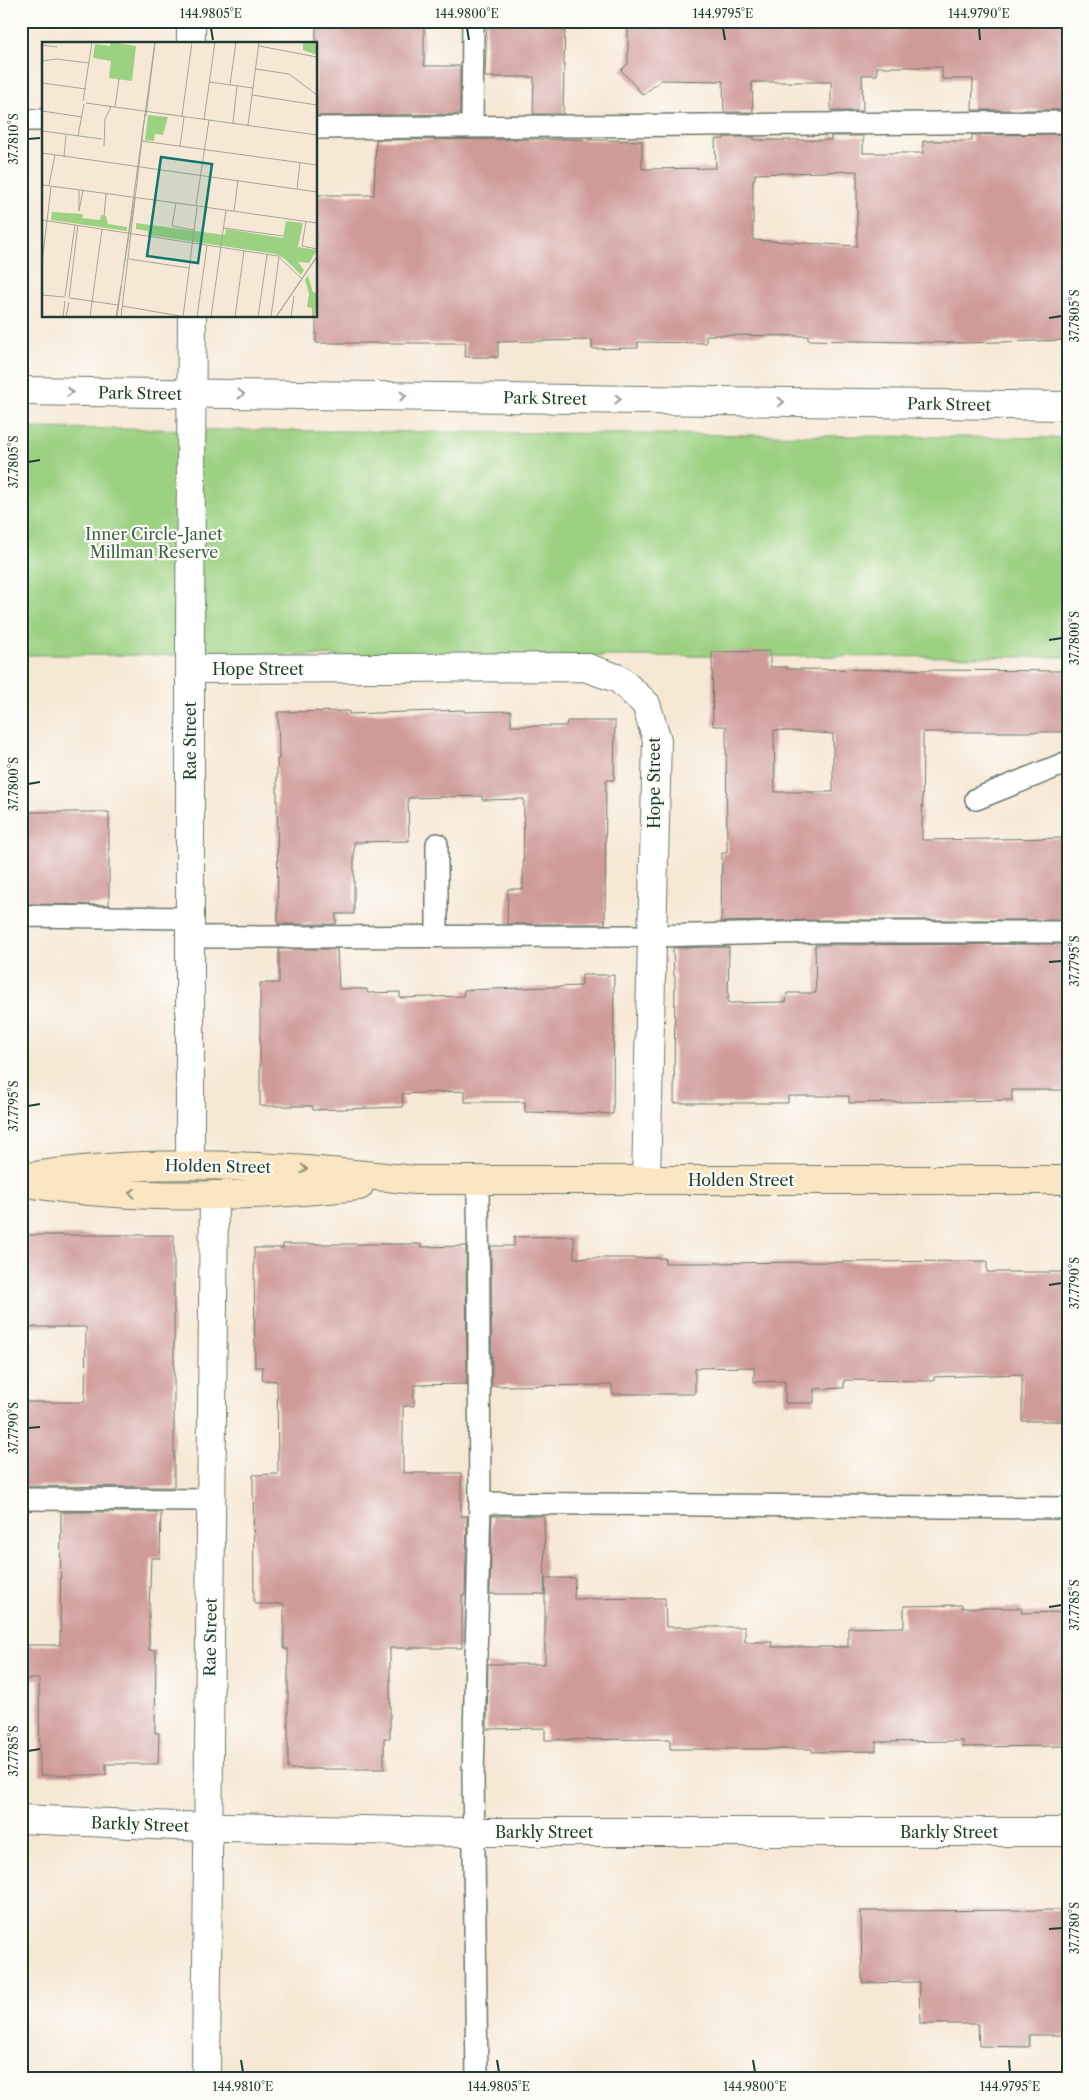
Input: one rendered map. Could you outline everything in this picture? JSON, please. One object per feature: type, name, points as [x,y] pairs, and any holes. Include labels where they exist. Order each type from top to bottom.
[{"type":"main road","name":"Holden Street","points":[[21,1178],[69,1170],[117,1166],[190,1165],[256,1166],[321,1170],[415,1180]]},
{"type":"main road","name":"Holden Street","points":[[21,1182],[70,1190],[150,1194],[214,1194],[325,1189],[415,1180],[1068,1180]]},
{"type":"street","points":[[191,21],[191,42]]},
{"type":"street","name":"Rae Street","points":[[190,1165],[192,318]]},
{"type":"street","name":"Park Street","points":[[21,391],[1068,406]]},
{"type":"street","name":"Hope Street","points":[[190,669],[585,668],[619,679],[646,704],[657,740],[646,1180]]},
{"type":"street","name":"Rae Street","points":[[206,2079],[208,1712],[213,1500],[214,1194]]},
{"type":"street","name":"Barkly Street","points":[[21,1819],[208,1826],[474,1832],[1068,1832]]},
{"type":"lane","points":[[472,21],[472,126]]},
{"type":"lane","points":[[21,120],[42,120]]},
{"type":"lane","points":[[318,128],[1068,122]]},
{"type":"lane","points":[[976,799],[1068,762]]},
{"type":"lane","points":[[437,844],[437,936]]},
{"type":"lane","points":[[21,916],[191,927],[437,936],[651,936],[829,932],[1068,932]]},
{"type":"lane","points":[[477,2079],[473,1776],[480,1503],[478,1180]]},
{"type":"lane","points":[[21,1499],[213,1500]]},
{"type":"lane","points":[[480,1503],[1068,1508]]},
{"type":"green space","name":"Inner Circle-Janet Millman Reserve","points":[[21,428],[1068,438],[1068,657],[21,655]]},
{"type":"building","points":[[316,21],[424,21],[424,66],[460,66],[460,114],[318,116],[318,42],[316,42]]},
{"type":"building","points":[[487,21],[565,21],[563,114],[533,114],[534,77],[485,77]]},
{"type":"building","points":[[628,21],[1068,21],[1068,110],[972,110],[973,79],[942,79],[942,67],[877,67],[877,75],[862,75],[863,111],[831,111],[831,82],[752,82],[753,112],[724,112],[723,81],[661,80],[643,95],[621,70],[628,64]]},
{"type":"building","points":[[1068,134],[1068,340],[964,343],[808,340],[808,336],[706,335],[706,343],[638,342],[638,348],[592,349],[592,340],[498,342],[498,357],[465,357],[466,343],[316,343],[316,318],[318,318],[318,195],[374,195],[376,140],[562,139],[642,141],[642,169],[716,168],[715,139],[724,139],[724,137],[754,137],[754,140],[831,140],[831,136],[863,136],[863,153],[923,153],[923,141],[972,141],[972,135]],"holes":[[[857,171],[857,246],[753,240],[753,180],[755,179],[755,174]]]},
{"type":"building","points":[[770,651],[770,667],[787,667],[787,669],[1068,671],[1068,732],[923,732],[922,840],[1068,838],[1068,920],[721,922],[722,853],[727,853],[726,726],[713,726],[712,652]],"holes":[[[774,730],[833,734],[833,792],[775,792]]]},
{"type":"building","points":[[464,710],[464,712],[511,711],[511,726],[566,726],[567,721],[615,721],[614,780],[606,780],[605,924],[507,924],[508,889],[523,889],[524,799],[482,800],[482,796],[408,798],[409,841],[354,842],[354,914],[336,914],[336,924],[278,924],[278,712],[349,711],[349,714]]},
{"type":"building","points":[[21,812],[109,812],[109,905],[21,904]]},
{"type":"building","points":[[1068,944],[1068,1090],[1012,1090],[1012,1100],[849,1103],[849,1096],[788,1096],[788,1103],[674,1103],[675,976],[673,948],[729,947],[728,1003],[786,1002],[787,993],[816,993],[815,945]]},
{"type":"building","points":[[279,949],[337,949],[339,989],[367,989],[367,993],[400,992],[400,998],[463,996],[464,990],[582,986],[582,975],[614,975],[613,1114],[525,1112],[525,1102],[465,1102],[465,1091],[402,1094],[403,1107],[313,1110],[312,1106],[260,1106],[260,983],[279,983]]},
{"type":"building","points":[[21,1235],[174,1235],[174,1487],[21,1486],[21,1402],[85,1402],[86,1327],[21,1327]]},
{"type":"building","points":[[574,1236],[574,1258],[665,1258],[665,1263],[987,1261],[987,1272],[1068,1272],[1068,1421],[1022,1421],[1022,1374],[934,1377],[934,1381],[844,1380],[844,1388],[814,1389],[814,1403],[785,1403],[785,1381],[754,1382],[754,1367],[695,1368],[695,1394],[612,1394],[612,1385],[492,1386],[491,1246],[514,1246],[514,1237]]},
{"type":"building","points":[[283,1244],[421,1244],[421,1247],[466,1246],[467,1384],[414,1385],[414,1406],[403,1406],[403,1473],[461,1473],[461,1516],[467,1516],[465,1595],[462,1595],[462,1648],[390,1648],[390,1738],[384,1738],[384,1769],[288,1769],[288,1649],[284,1649],[284,1604],[254,1604],[253,1475],[278,1474],[277,1381],[262,1380],[263,1367],[255,1367],[254,1248],[283,1248]]},
{"type":"building","points":[[61,1512],[161,1512],[160,1558],[151,1558],[149,1611],[149,1650],[156,1650],[155,1733],[159,1733],[158,1764],[106,1764],[106,1775],[40,1775],[39,1679],[22,1679],[23,1645],[60,1645]]},
{"type":"building","points":[[492,1516],[544,1516],[545,1594],[490,1594]]},
{"type":"building","points":[[545,1578],[575,1578],[574,1599],[665,1598],[666,1627],[745,1627],[745,1642],[772,1642],[772,1647],[848,1647],[848,1628],[904,1627],[904,1606],[962,1605],[962,1608],[1022,1608],[1021,1613],[1068,1612],[1068,1746],[963,1747],[963,1741],[876,1742],[876,1751],[812,1752],[812,1749],[670,1749],[670,1739],[545,1740],[545,1728],[487,1729],[488,1664],[545,1664]]},
{"type":"building","points":[[1068,1910],[1068,2035],[1029,2035],[1029,2047],[979,2046],[978,2024],[920,2024],[919,1982],[862,1983],[861,1911]]}]
